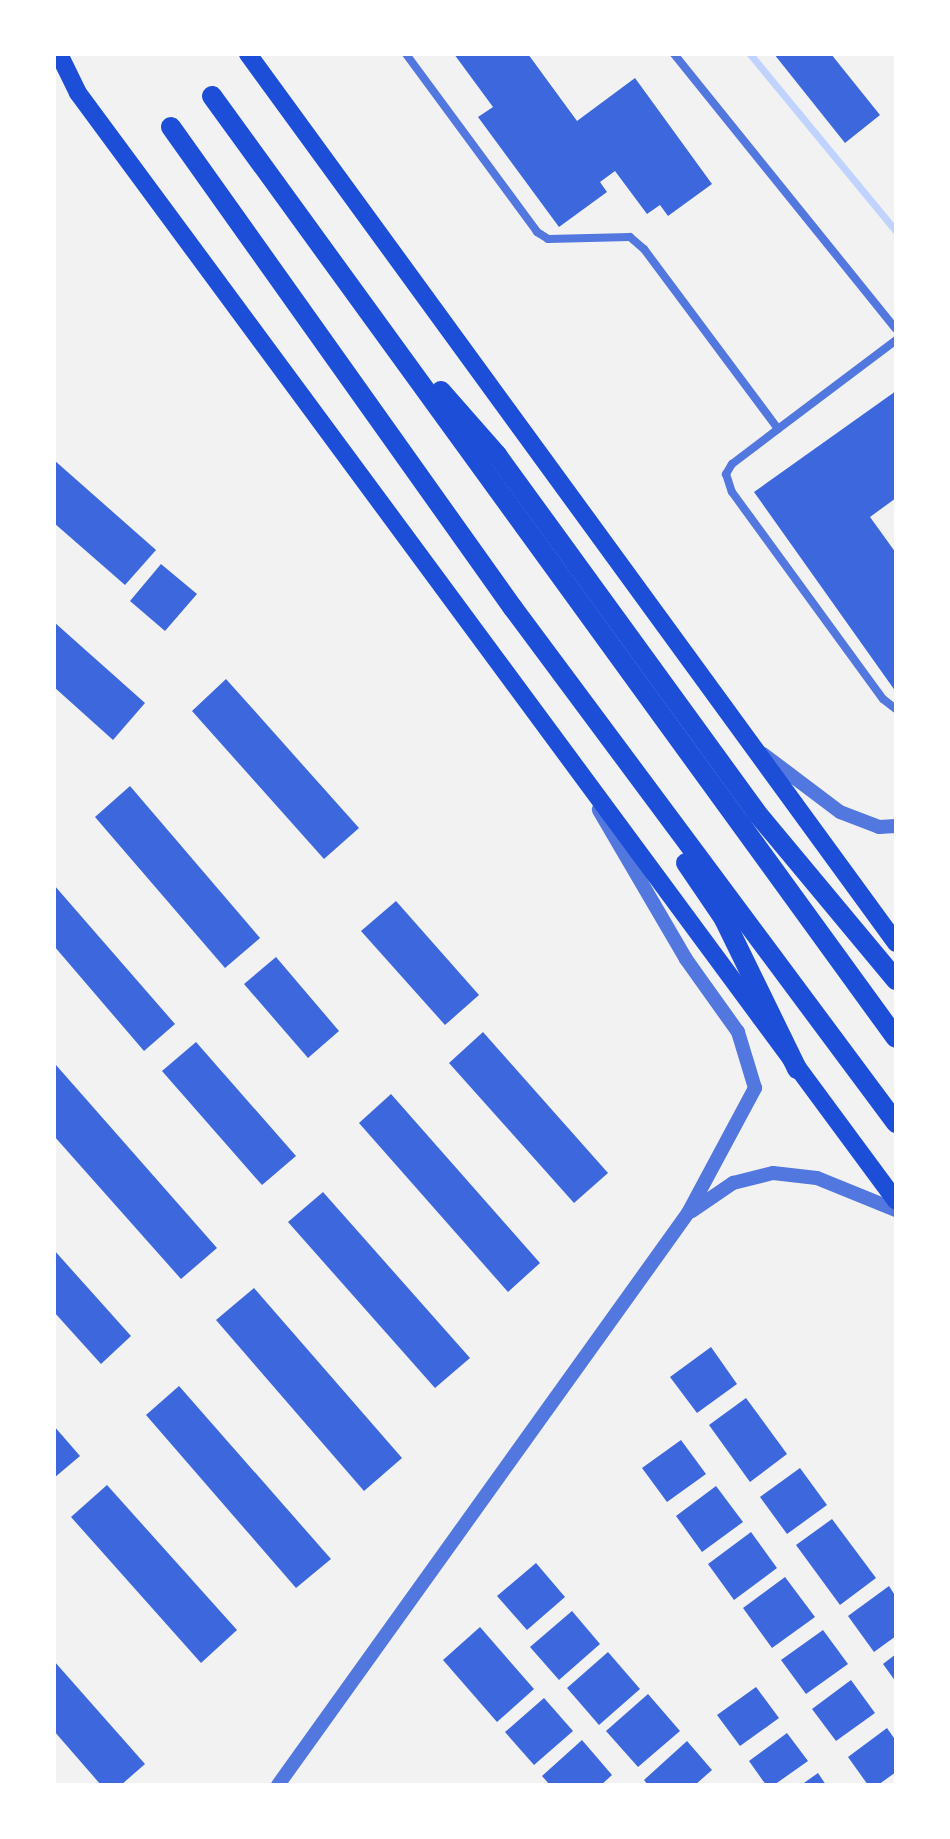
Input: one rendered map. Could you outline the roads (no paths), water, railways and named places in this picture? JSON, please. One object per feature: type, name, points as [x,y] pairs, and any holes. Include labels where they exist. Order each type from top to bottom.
[{"type":"highway","points":[[212,96],[896,1038]]},
{"type":"highway","points":[[171,127],[513,608],[896,1123]]},
{"type":"highway","points":[[355,293],[497,455],[756,812],[896,980]]},
{"type":"highway","points":[[513,608],[724,919],[797,1069]]},
{"type":"main road","points":[[59,54],[78,93],[585,784],[896,1201]]},
{"type":"main road","points":[[248,54],[896,943]]},
{"type":"street","points":[[406,54],[537,232],[548,239],[630,237],[778,429]]},
{"type":"street","points":[[674,54],[896,329]]},
{"type":"street","points":[[54,61],[78,93]]},
{"type":"street","points":[[896,340],[732,464],[726,474],[732,492],[883,699],[896,709]]},
{"type":"street","points":[[753,747],[840,812],[879,827],[896,826]]},
{"type":"street","points":[[278,1785],[688,1213],[755,1088],[738,1032],[641,888],[585,784]]},
{"type":"street","points":[[688,1213],[733,1183],[773,1173],[817,1178],[896,1210]]},
{"type":"waterway","points":[[750,54],[896,231]]}]
